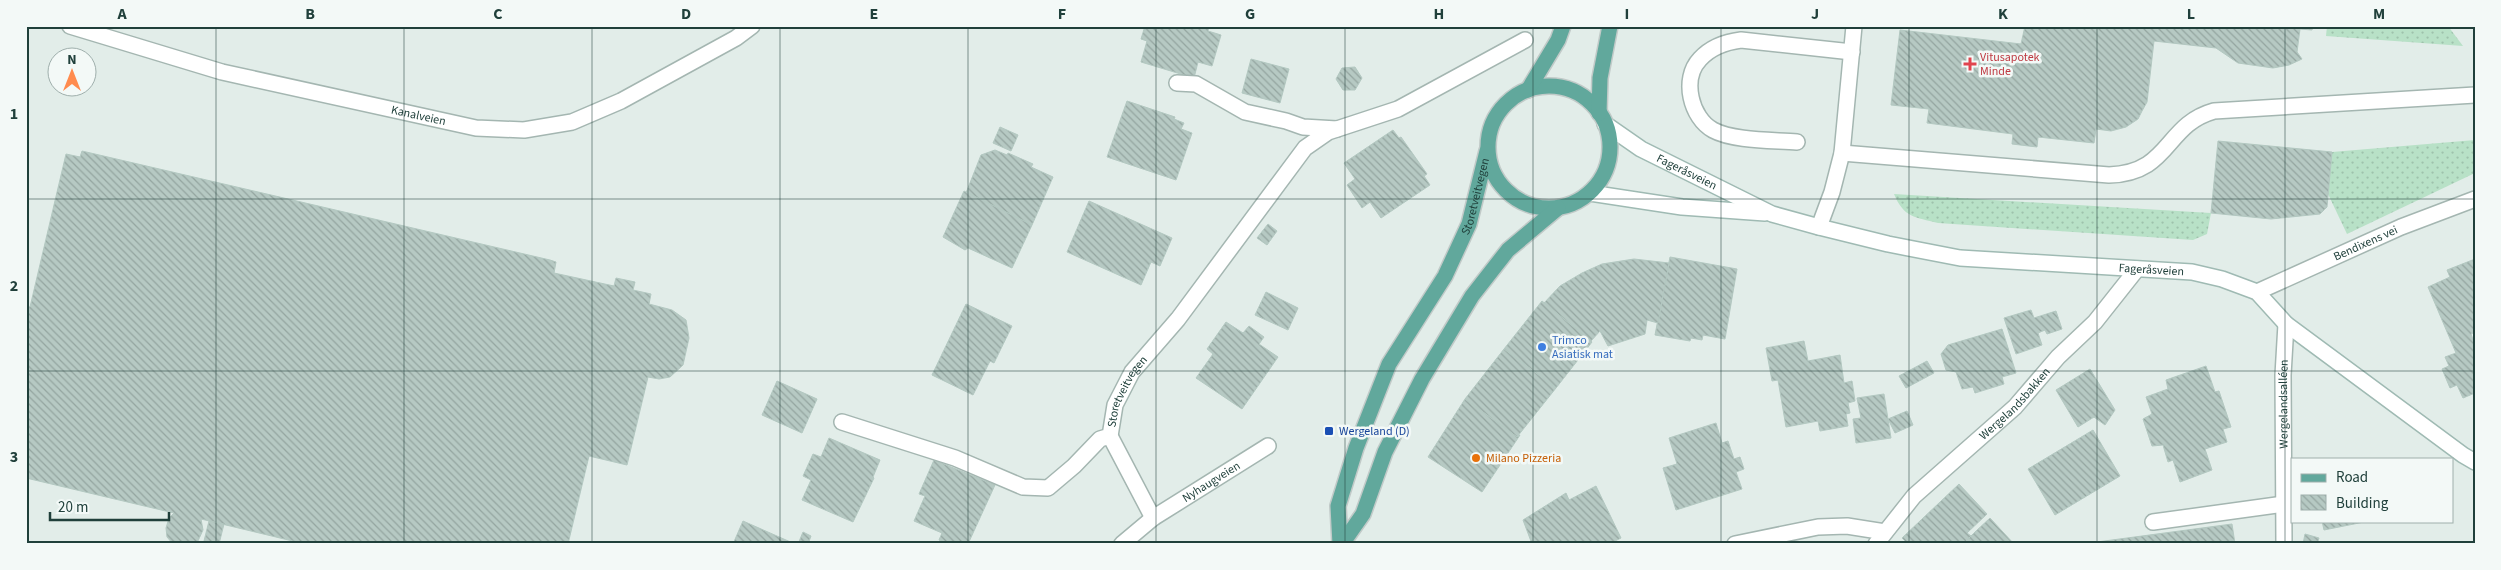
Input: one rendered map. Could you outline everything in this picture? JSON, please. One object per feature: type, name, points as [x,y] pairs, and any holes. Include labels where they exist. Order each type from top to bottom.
[{"type":"main road","points":[[1528,90],[1558,40],[1563,26]]},
{"type":"main road","points":[[1602,118],[1577,93],[1561,88],[1544,86],[1528,90],[1514,97],[1502,108],[1494,121],[1489,135],[1488,151],[1490,166],[1498,181],[1509,194],[1524,203],[1540,208],[1558,208],[1575,202],[1590,192],[1600,181],[1607,167],[1610,152],[1609,137],[1602,118],[1600,78],[1610,26]]},
{"type":"main road","name":"Storetveitvegen","points":[[1341,544],[1338,506],[1356,448],[1389,364],[1445,276],[1469,224],[1488,151]]},
{"type":"main road","name":"Storetveitvegen","points":[[1341,544],[1363,514],[1385,452],[1422,379],[1472,296],[1508,250],[1558,208]]},
{"type":"street","name":"Kanalveien","points":[[70,26],[222,72],[476,128],[524,130],[572,122],[621,102],[736,38],[752,26]]},
{"type":"street","points":[[1819,227],[1832,192],[1842,153],[1854,26]]},
{"type":"street","name":"Storetveitvegen","points":[[842,422],[955,458],[1023,487],[1048,488],[1074,466],[1100,439],[1110,436],[1115,405],[1132,372],[1178,319],[1305,148],[1328,132],[1343,129],[1398,109],[1525,40]]},
{"type":"street","points":[[1797,142],[1732,135],[1713,130],[1700,119],[1692,103],[1690,88],[1693,71],[1699,60],[1726,42],[1741,40],[1852,52]]},
{"type":"street","name":"Storetveitvegen","points":[[1177,83],[1196,84],[1245,112],[1286,121],[1303,127],[1343,129]]},
{"type":"street","points":[[1842,153],[2126,175],[2147,166],[2163,153],[2187,123],[2200,115],[2214,111],[2475,95]]},
{"type":"street","name":"Fageråsveien","points":[[1602,118],[1641,149],[1772,214],[1819,227],[1888,244],[1960,258],[2192,272],[2222,279],[2257,292],[2286,324],[2454,449],[2475,462]]},
{"type":"street","name":"Fageråsveien","points":[[1590,192],[1682,207],[1772,214]]},
{"type":"street","name":"Bendixens vei","points":[[2257,292],[2401,227],[2475,199]]},
{"type":"street","name":"Wergelandsbakken","points":[[1735,544],[1818,527],[1847,526],[1880,538],[1914,496],[2015,407],[2058,357],[2095,322],[2137,269]]},
{"type":"street","name":"Wergelandsalléen","points":[[2284,544],[2283,375],[2286,324]]},
{"type":"street","points":[[1110,436],[1153,518]]},
{"type":"street","name":"Nyhaugveien","points":[[1122,544],[1153,518],[1268,446]]},
{"type":"street","points":[[2153,522],[2284,504]]},
{"type":"green space","points":[[2327,26],[2448,26],[2463,46],[2326,36]]},
{"type":"green space","points":[[2475,140],[2475,173],[2347,234],[2328,194],[2332,152]]},
{"type":"green space","points":[[1894,194],[2211,213],[2207,234],[2193,240],[1938,223],[1917,218],[1906,212]]},
{"type":"building","points":[[1145,26],[1209,26],[1208,31],[1221,35],[1212,66],[1198,62],[1194,78],[1141,62],[1147,41],[1141,39]]},
{"type":"building","points":[[2025,26],[2313,26],[2312,30],[2300,29],[2297,52],[2302,59],[2289,65],[2273,68],[2238,63],[2216,48],[2154,41],[2147,102],[2138,119],[2126,127],[2111,131],[2096,129],[2094,143],[2038,137],[2037,147],[2012,144],[2013,134],[1927,123],[1929,109],[1891,105],[1900,30],[2021,44]]},
{"type":"building","points":[[1251,59],[1289,69],[1280,103],[1242,93]]},
{"type":"building","points":[[1355,67],[1362,78],[1355,90],[1343,90],[1336,79],[1342,68]]},
{"type":"building","points":[[1127,101],[1175,117],[1174,119],[1184,123],[1181,129],[1192,133],[1176,180],[1107,157]]},
{"type":"building","points":[[1000,127],[1018,135],[1011,151],[993,143]]},
{"type":"building","points":[[1393,130],[1399,138],[1401,137],[1427,174],[1424,176],[1430,185],[1381,218],[1370,202],[1362,208],[1347,185],[1355,179],[1344,163]]},
{"type":"building","points":[[2218,141],[2332,152],[2327,207],[2320,214],[2271,219],[2211,213]]},
{"type":"building","points":[[995,150],[1007,155],[1008,153],[1033,164],[1031,167],[1053,177],[1032,225],[966,193],[981,155]]},
{"type":"building","points":[[82,151],[550,260],[556,262],[554,273],[614,286],[616,278],[635,282],[633,290],[651,294],[649,304],[672,310],[686,320],[689,338],[683,365],[670,377],[659,379],[648,377],[627,465],[589,456],[568,544],[305,544],[201,519],[203,530],[197,543],[173,544],[167,537],[166,528],[169,518],[174,513],[26,478],[26,306],[30,307],[66,154],[80,157]]},
{"type":"building","points":[[964,191],[1032,225],[1012,268],[968,248],[965,250],[943,237]]},
{"type":"building","points":[[1089,201],[1172,238],[1160,266],[1151,262],[1141,285],[1067,252]]},
{"type":"building","points":[[1268,224],[1277,231],[1267,245],[1257,238]]},
{"type":"building","points":[[1670,257],[1737,269],[1725,339],[1703,335],[1702,340],[1691,338],[1690,341],[1655,335]]},
{"type":"building","points":[[1634,259],[1669,263],[1658,323],[1647,320],[1645,334],[1608,346],[1600,331],[1591,341],[1544,303],[1560,286],[1582,273],[1602,264]]},
{"type":"building","points":[[2475,259],[2475,332],[2471,334],[2475,345],[2475,393],[2463,398],[2457,385],[2450,388],[2442,369],[2449,366],[2445,357],[2456,353],[2428,287],[2450,277],[2447,270]]},
{"type":"building","points":[[1266,292],[1298,308],[1288,330],[1255,315]]},
{"type":"building","points":[[1542,301],[1592,342],[1556,388],[1504,349]]},
{"type":"building","points":[[966,304],[1012,326],[994,363],[990,361],[973,395],[932,375]]},
{"type":"building","points":[[2031,310],[2034,318],[2056,311],[2062,329],[2047,334],[2045,330],[2038,333],[2042,345],[2016,354],[2004,318]]},
{"type":"building","points":[[1226,322],[1243,333],[1249,326],[1264,337],[1259,344],[1278,357],[1242,409],[1196,378],[1213,354],[1207,349]]},
{"type":"building","points":[[2002,329],[2016,373],[2002,377],[2004,384],[1975,393],[1973,387],[1962,389],[1956,372],[1946,370],[1941,354],[1948,345]]},
{"type":"building","points":[[1804,341],[1808,361],[1840,355],[1844,383],[1852,381],[1855,401],[1848,403],[1850,413],[1846,414],[1848,426],[1820,431],[1818,421],[1786,427],[1778,380],[1772,381],[1766,348]]},
{"type":"building","points":[[1504,349],[1556,388],[1517,437],[1465,399]]},
{"type":"building","points":[[1927,361],[1934,373],[1906,388],[1899,376]]},
{"type":"building","points":[[2206,366],[2215,392],[2219,391],[2231,427],[2223,429],[2227,442],[2205,449],[2212,470],[2180,482],[2173,460],[2168,462],[2163,445],[2152,446],[2143,419],[2152,414],[2146,397],[2168,389],[2166,380]]},
{"type":"building","points":[[2090,369],[2115,410],[2105,425],[2094,417],[2078,427],[2056,390]]},
{"type":"building","points":[[777,381],[817,399],[802,433],[762,415]]},
{"type":"building","points":[[1884,394],[1891,438],[1856,443],[1853,419],[1861,418],[1857,398]]},
{"type":"building","points":[[1465,399],[1517,437],[1520,435],[1482,492],[1428,457]]},
{"type":"building","points":[[1907,411],[1913,425],[1895,433],[1888,419]]},
{"type":"building","points":[[1716,423],[1722,443],[1728,441],[1734,459],[1740,457],[1744,469],[1736,472],[1742,489],[1676,510],[1663,468],[1677,464],[1669,438]]},
{"type":"building","points":[[2093,430],[2120,476],[2055,515],[2028,469]]},
{"type":"building","points":[[829,438],[880,460],[874,478],[853,522],[802,500],[811,480],[803,476],[813,454],[821,457]]},
{"type":"building","points":[[934,460],[995,485],[968,544],[961,542],[960,544],[947,544],[939,540],[942,533],[914,521],[925,496],[919,494]]},
{"type":"building","points":[[1959,484],[1987,514],[1967,533],[1971,536],[1963,544],[1908,544],[1902,538]]},
{"type":"building","points":[[1596,486],[1621,538],[1609,544],[1532,544],[1523,520],[1566,493],[1569,500]]},
{"type":"building","points":[[1990,518],[2014,544],[1963,544],[1975,532]]},
{"type":"building","points":[[209,521],[224,524],[219,544],[204,541]]},
{"type":"building","points":[[743,521],[795,544],[733,544]]},
{"type":"building","points":[[2322,522],[2364,522],[2324,530]]},
{"type":"building","points":[[2232,524],[2235,544],[2082,544]]},
{"type":"building","points":[[803,532],[811,536],[808,544],[798,544]]},
{"type":"building","points":[[2305,534],[2319,538],[2317,544],[2303,544]]},
{"type":"place","name":"Vitusapotek Minde","points":[[1970,64]]},
{"type":"place","name":"Trimco Asiatisk mat","points":[[1542,347]]},
{"type":"place","name":"Wergeland (D)","points":[[1329,431]]},
{"type":"place","name":"Milano Pizzeria","points":[[1476,458]]}]
